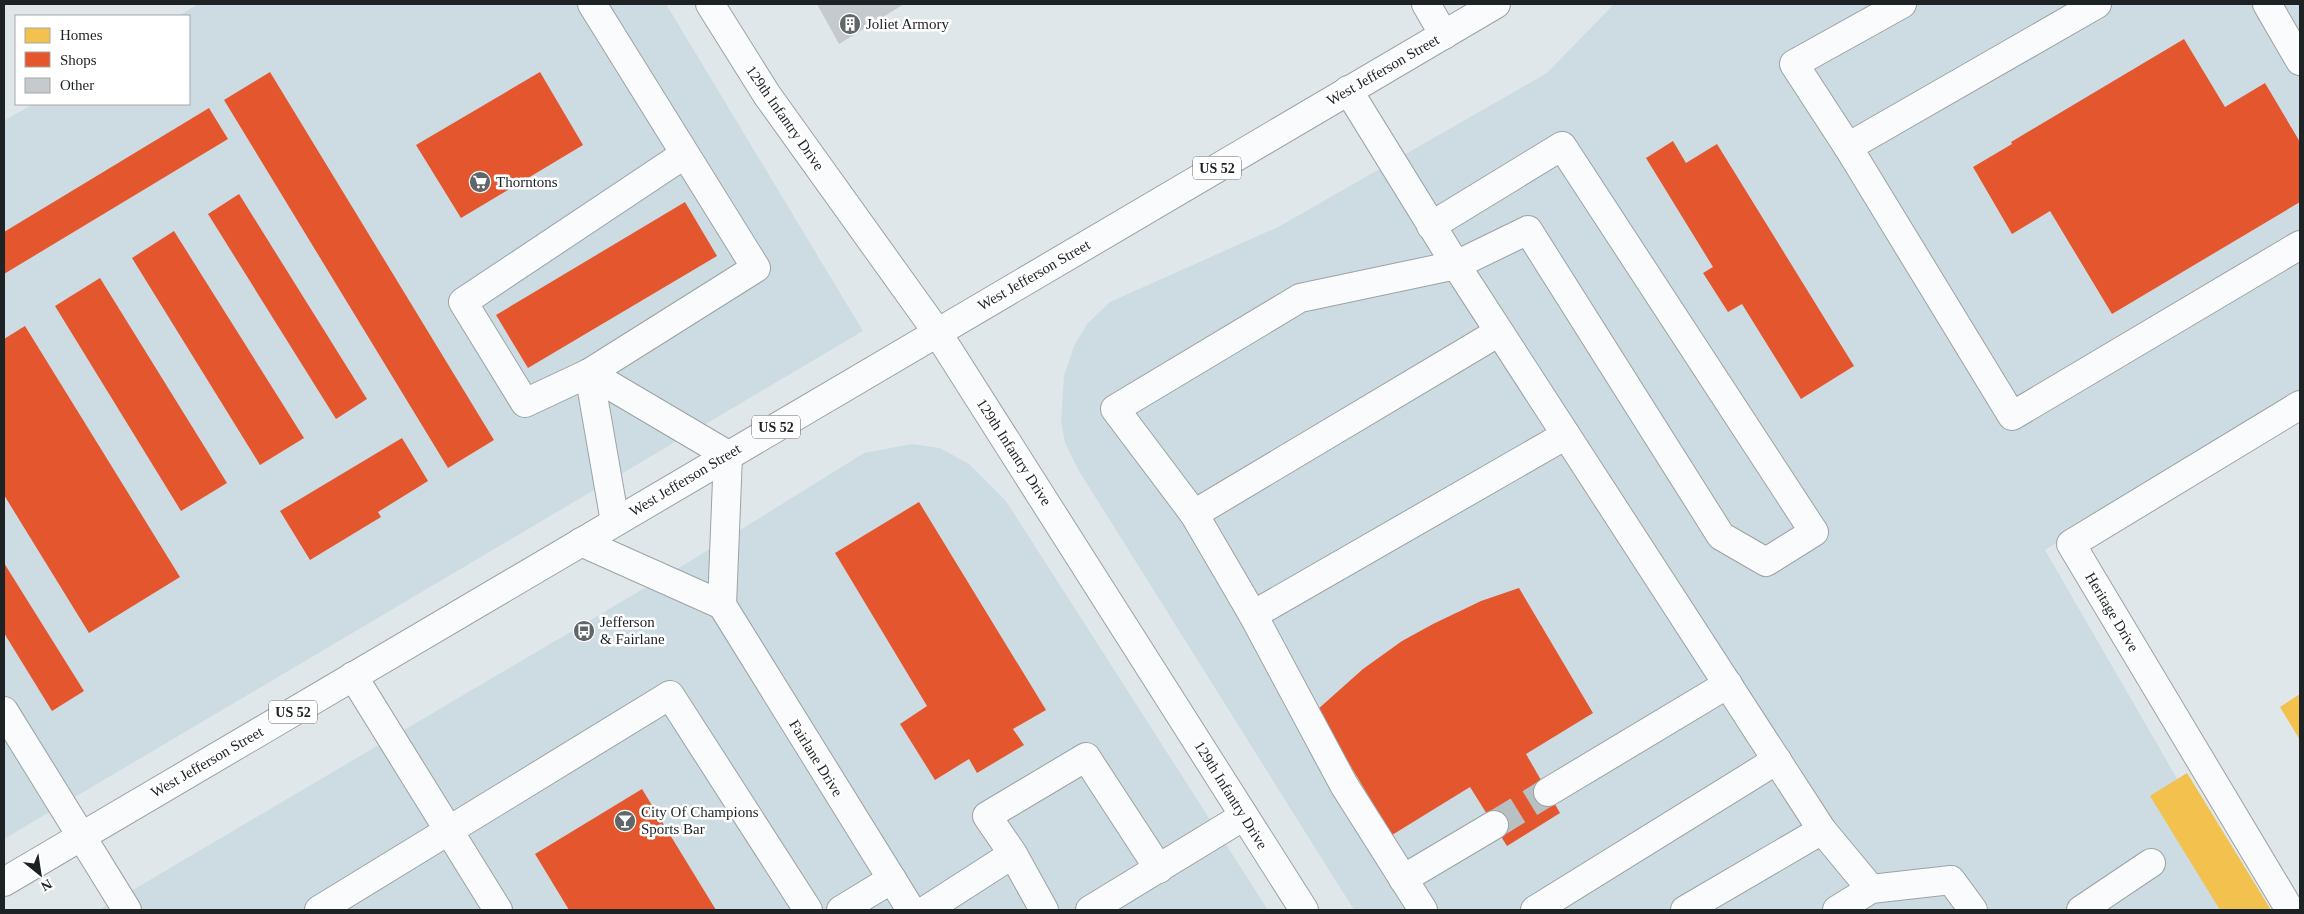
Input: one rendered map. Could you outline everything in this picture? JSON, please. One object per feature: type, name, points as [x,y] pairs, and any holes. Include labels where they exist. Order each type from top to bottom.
[{"type":"street","points":[[592,4],[756,268],[588,373],[525,403],[463,302],[685,154]]},
{"type":"street","name":"129th Infantry Drive","points":[[710,4],[767,95],[937,332],[1304,910]]},
{"type":"street","points":[[1426,4],[1444,34]]},
{"type":"street","name":"West Jefferson Street","points":[[4,882],[1496,4]]},
{"type":"street","points":[[1902,4],[1794,64],[1848,147],[2012,416],[2300,245]]},
{"type":"street","points":[[1848,147],[2097,4]]},
{"type":"street","points":[[2267,4],[2300,61]]},
{"type":"street","points":[[1348,90],[1431,226],[1822,830],[1871,889]]},
{"type":"street","points":[[1423,910],[1344,785],[1253,615],[1194,514],[1115,409],[1300,298],[1456,265],[1528,230],[1721,536],[1766,562],[1814,532],[1562,146],[1431,226]]},
{"type":"street","points":[[1194,514],[1499,332]]},
{"type":"street","points":[[581,542],[722,605],[728,455],[588,373]]},
{"type":"street","points":[[588,373],[615,522]]},
{"type":"street","name":"Heritage Drive","points":[[2290,910],[2071,544],[2300,405]]},
{"type":"street","points":[[1253,615],[1566,435]]},
{"type":"street","name":"Fairlane Drive","points":[[722,605],[911,910]]},
{"type":"street","points":[[353,676],[449,831],[489,907]]},
{"type":"street","points":[[1548,792],[1728,684]]},
{"type":"street","points":[[319,910],[670,695],[808,910]]},
{"type":"street","points":[[4,711],[80,837],[127,910]]},
{"type":"street","points":[[1044,910],[1013,854],[987,816],[1086,757],[1159,869]]},
{"type":"street","points":[[1535,910],[1777,760]]},
{"type":"street","points":[[1090,910],[1244,816]]},
{"type":"street","points":[[1403,879],[1494,825]]},
{"type":"street","points":[[1685,910],[1822,830]]},
{"type":"street","points":[[926,910],[1013,854]]},
{"type":"street","points":[[2081,910],[2151,863]]},
{"type":"street","points":[[841,910],[892,879]]},
{"type":"street","points":[[1837,910],[1871,889],[1951,880],[1973,910]]},
{"type":"shaded area","points":[[198,4],[666,4],[863,331],[4,839],[4,121],[31,105],[190,105],[190,15],[180,15]]},
{"type":"shaded area","points":[[1614,4],[2300,4],[2300,391],[2045,550],[2253,910],[1354,910],[1079,471],[1065,443],[1061,421],[1064,376],[1074,346],[1087,324],[1110,302],[1280,226],[1547,73]]},
{"type":"shaded area","points":[[912,444],[940,448],[969,464],[1006,501],[1268,910],[99,910],[687,563],[864,453]]},
{"type":"building: Homes","points":[[2300,694],[2300,740],[2280,707]]},
{"type":"building: Homes","points":[[2187,773],[2271,910],[2220,910],[2150,796]]},
{"type":"building: Shops","points":[[2184,39],[2225,107],[2265,83],[2300,142],[2300,202],[2112,314],[2050,211],[2012,234],[1973,167],[2012,144],[2011,142]]},
{"type":"building: Shops","points":[[270,72],[494,440],[448,468],[224,100]]},
{"type":"building: Shops","name":"Thorntons","points":[[540,72],[583,145],[461,218],[416,145]]},
{"type":"building: Shops","points":[[209,108],[228,139],[4,274],[4,232]]},
{"type":"building: Shops","points":[[1673,141],[1686,163],[1717,144],[1854,366],[1801,399],[1742,304],[1728,312],[1703,273],[1713,267],[1646,158]]},
{"type":"building: Shops","points":[[239,194],[367,399],[336,419],[208,214]]},
{"type":"building: Shops","points":[[685,202],[717,256],[528,368],[496,315]]},
{"type":"building: Shops","points":[[174,231],[304,438],[260,465],[132,258]]},
{"type":"building: Shops","points":[[100,278],[227,483],[181,511],[55,306]]},
{"type":"building: Shops","points":[[25,326],[180,577],[89,633],[4,495],[4,339]]},
{"type":"building: Shops","points":[[402,438],[428,481],[378,512],[381,517],[310,560],[280,511]]},
{"type":"building: Shops","points":[[919,502],[1046,710],[1013,729],[1024,745],[977,773],[969,759],[935,780],[900,724],[927,706],[835,553]]},
{"type":"building: Shops","points":[[4,563],[84,691],[52,711],[4,633]]},
{"type":"building: Shops","points":[[1519,588],[1593,713],[1526,754],[1560,813],[1507,846],[1470,787],[1392,835],[1317,710],[1363,669],[1402,641],[1481,601]]},
{"type":"building: Shops","name":"City Of Champions Sports Bar","points":[[642,789],[716,910],[569,910],[535,854]]},
{"type":"building: Other","name":"Joliet Armory","points":[[817,4],[904,4],[839,44]]},
{"type":"tunnel","points":[[1494,825],[1548,792]]},
{"type":"place","name":"Joliet Armory","points":[[850,24]]},
{"type":"place","name":"Thorntons","points":[[480,182]]},
{"type":"place","name":"Jefferson & Fairlane","points":[[584,631]]},
{"type":"place","name":"City Of Champions Sports Bar","points":[[625,821]]}]
